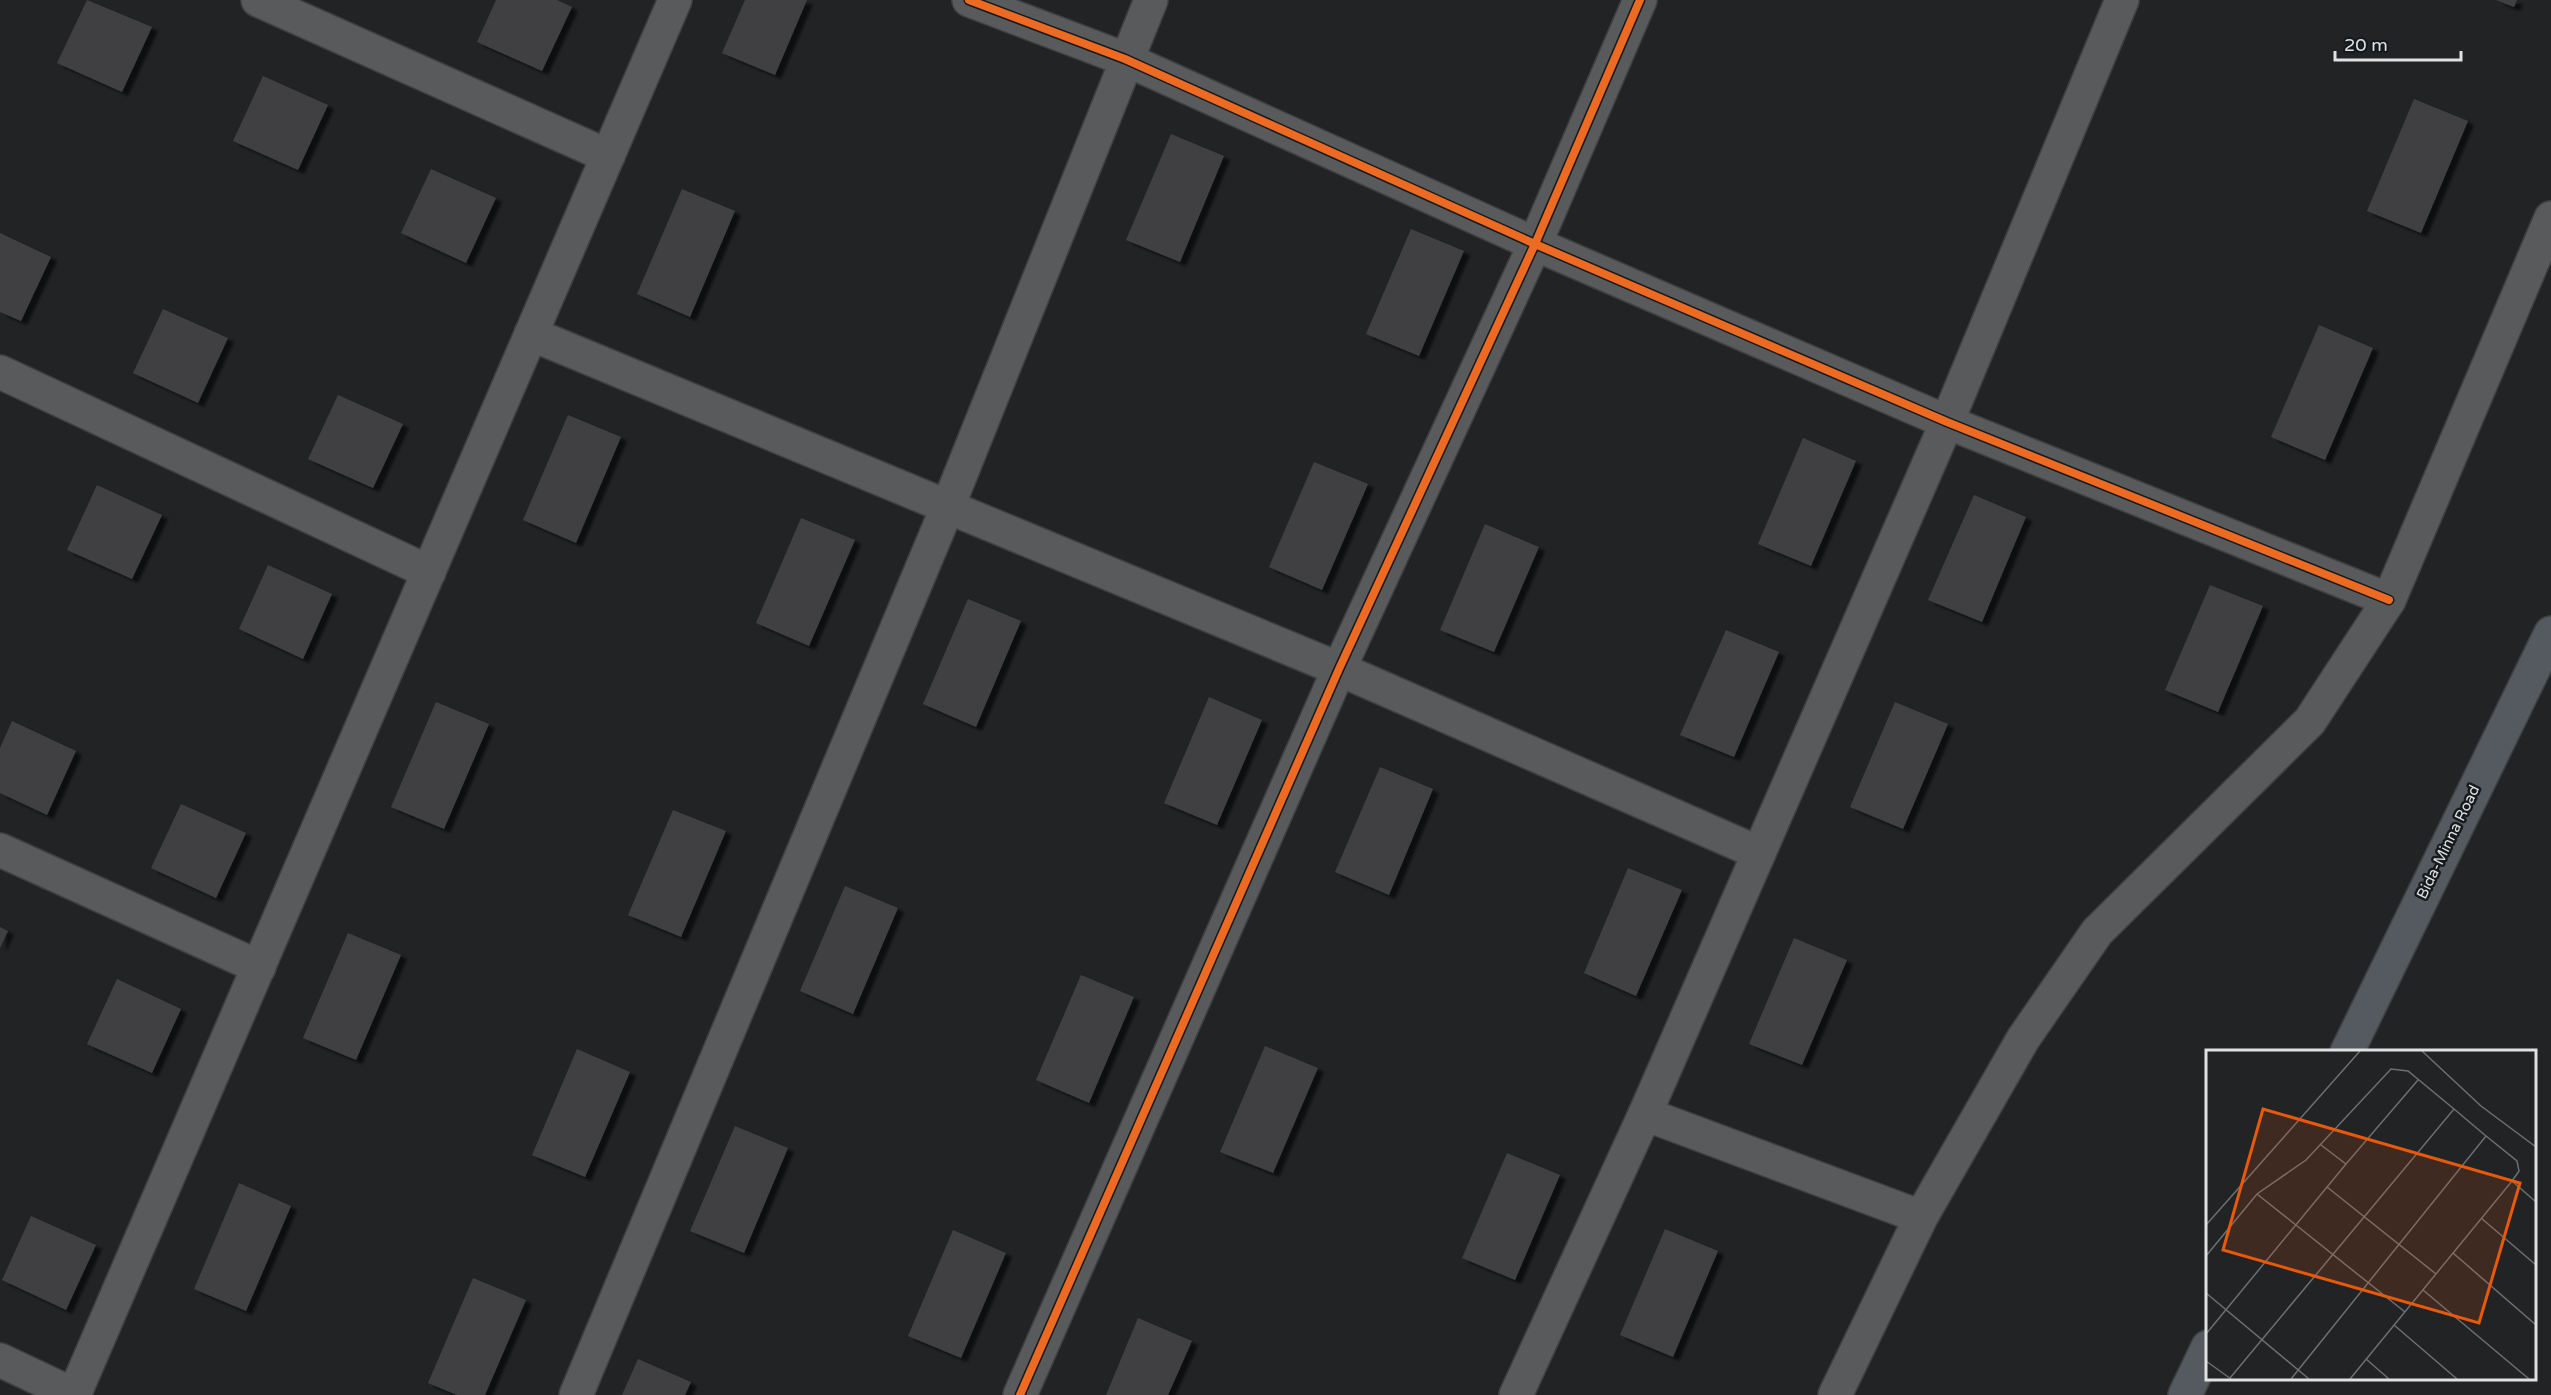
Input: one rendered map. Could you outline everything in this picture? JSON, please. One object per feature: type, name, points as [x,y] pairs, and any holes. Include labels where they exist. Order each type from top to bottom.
[{"type":"main road","name":"Bida-Minna Road","points":[[2348,1050],[2551,633]]},
{"type":"main road","points":[[2185,1395],[2206,1351]]},
{"type":"street","points":[[258,0],[608,156]]},
{"type":"street","points":[[0,1360],[74,1395],[675,0]]},
{"type":"street","points":[[969,0],[1125,59],[1535,244],[1947,422],[2389,600]]},
{"type":"street","points":[[576,1395],[948,506],[1150,0]]},
{"type":"street","points":[[1020,1395],[1339,669],[1535,244],[1641,0]]},
{"type":"street","points":[[1516,1395],[1645,1114],[1947,422],[2122,0]]},
{"type":"street","points":[[1835,1395],[1921,1217],[2023,1039],[2097,932],[2310,721],[2389,600],[2551,218]]},
{"type":"street","points":[[531,334],[1339,669],[1759,853]]},
{"type":"street","points":[[0,372],[429,572]]},
{"type":"street","points":[[0,850],[259,967]]},
{"type":"street","points":[[1645,1114],[1921,1217]]},
{"type":"building","points":[[87,0],[152,27],[122,92],[57,63]]},
{"type":"building","points":[[496,0],[557,0],[572,7],[542,71],[477,42]]},
{"type":"building","points":[[745,0],[807,0],[775,75],[722,53]]},
{"type":"building","points":[[2496,0],[2517,0],[2514,7]]},
{"type":"building","points":[[263,76],[328,105],[298,170],[233,141]]},
{"type":"building","points":[[2414,99],[2468,121],[2421,233],[2367,211]]},
{"type":"building","points":[[1171,134],[1224,156],[1180,262],[1126,240]]},
{"type":"building","points":[[431,169],[496,198],[466,263],[401,233]]},
{"type":"building","points":[[682,189],[735,211],[690,317],[637,294]]},
{"type":"building","points":[[1411,229],[1464,251],[1419,356],[1366,334]]},
{"type":"building","points":[[0,233],[51,257],[21,321],[0,312]]},
{"type":"building","points":[[163,309],[228,338],[198,403],[133,373]]},
{"type":"building","points":[[2319,325],[2373,348],[2325,460],[2271,437]]},
{"type":"building","points":[[338,395],[403,424],[373,488],[308,459]]},
{"type":"building","points":[[568,415],[621,437],[576,543],[523,520]]},
{"type":"building","points":[[1803,438],[1856,461],[1811,566],[1758,544]]},
{"type":"building","points":[[1314,462],[1368,484],[1322,590],[1269,567]]},
{"type":"building","points":[[97,485],[162,515],[132,579],[67,550]]},
{"type":"building","points":[[1974,495],[2026,517],[1982,622],[1928,600]]},
{"type":"building","points":[[801,518],[855,540],[809,646],[756,623]]},
{"type":"building","points":[[1485,524],[1539,547],[1494,652],[1440,630]]},
{"type":"building","points":[[268,565],[332,594],[303,659],[239,629]]},
{"type":"building","points":[[2210,585],[2263,606],[2218,712],[2165,690]]},
{"type":"building","points":[[968,599],[1021,621],[976,727],[923,704]]},
{"type":"building","points":[[1726,630],[1779,652],[1734,757],[1680,735]]},
{"type":"building","points":[[1209,697],[1262,720],[1217,825],[1164,803]]},
{"type":"building","points":[[436,702],[489,724],[444,829],[391,807]]},
{"type":"building","points":[[1895,702],[1948,724],[1903,829],[1850,807]]},
{"type":"building","points":[[12,721],[76,751],[47,815],[0,793],[0,748]]},
{"type":"building","points":[[1380,767],[1433,789],[1389,895],[1335,872]]},
{"type":"building","points":[[181,804],[246,833],[216,898],[151,868]]},
{"type":"building","points":[[673,810],[726,831],[681,937],[628,915]]},
{"type":"building","points":[[1628,868],[1682,890],[1636,996],[1584,973]]},
{"type":"building","points":[[845,886],[898,908],[853,1014],[800,991]]},
{"type":"building","points":[[0,927],[8,931],[0,948]]},
{"type":"building","points":[[348,933],[401,955],[356,1060],[303,1038]]},
{"type":"building","points":[[1794,938],[1847,960],[1802,1065],[1749,1044]]},
{"type":"building","points":[[1081,975],[1134,997],[1089,1103],[1036,1080]]},
{"type":"building","points":[[117,979],[181,1009],[152,1073],[87,1044]]},
{"type":"building","points":[[1265,1046],[1318,1068],[1273,1173],[1220,1152]]},
{"type":"building","points":[[577,1049],[630,1072],[585,1177],[532,1155]]},
{"type":"building","points":[[735,1126],[788,1148],[744,1253],[690,1231]]},
{"type":"building","points":[[1507,1153],[1560,1175],[1515,1280],[1462,1258]]},
{"type":"building","points":[[239,1183],[291,1206],[246,1311],[194,1289]]},
{"type":"building","points":[[31,1216],[96,1245],[66,1310],[2,1280]]},
{"type":"building","points":[[1665,1229],[1718,1251],[1673,1357],[1620,1335]]},
{"type":"building","points":[[953,1230],[1006,1253],[961,1358],[908,1336]]},
{"type":"building","points":[[473,1278],[526,1300],[485,1395],[457,1395],[428,1383]]},
{"type":"building","points":[[1138,1318],[1192,1341],[1168,1395],[1106,1395]]},
{"type":"building","points":[[638,1359],[691,1382],[685,1395],[622,1395]]},
{"type":"cycle path","points":[[969,0],[1125,59],[1535,244],[1947,422],[2389,600]]},
{"type":"cycle path","points":[[1020,1395],[1339,669],[1535,244],[1640,0]]}]
